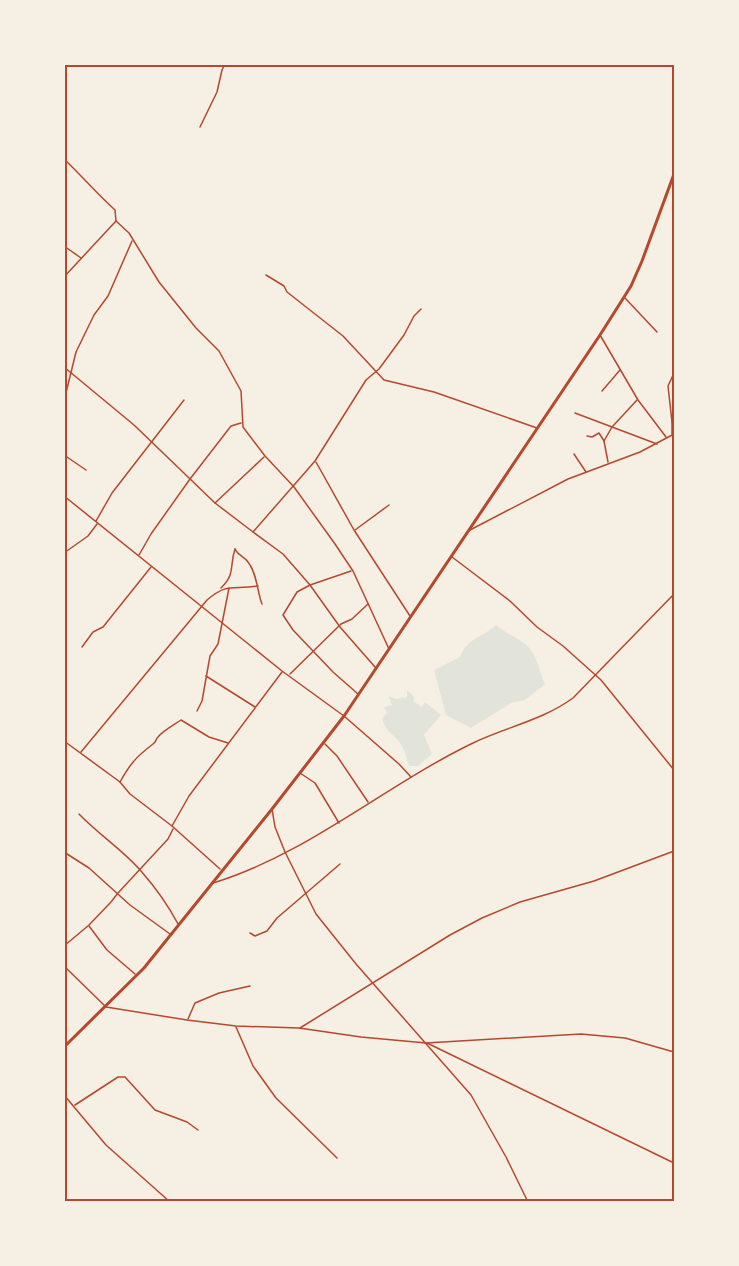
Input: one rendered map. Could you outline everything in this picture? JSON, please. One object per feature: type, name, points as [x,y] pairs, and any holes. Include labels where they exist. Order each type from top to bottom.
[{"type":"highway","points":[[64,1047],[137,976],[272,809],[359,695],[624,297],[646,252],[675,174]]},
{"type":"street","points":[[200,127],[218,92],[225,64]]},
{"type":"street","points":[[64,159],[83,177],[94,192],[115,210],[116,221],[129,233],[159,282],[196,328],[219,351],[241,391],[244,428],[265,456],[294,487],[352,571],[389,650]]},
{"type":"street","points":[[64,277],[116,221]]},
{"type":"street","points":[[64,401],[76,352],[94,315],[108,296],[132,241]]},
{"type":"street","points":[[64,246],[81,258]]},
{"type":"street","points":[[266,275],[284,286],[287,292],[343,336],[386,381],[434,392],[538,429]]},
{"type":"street","points":[[624,297],[657,332]]},
{"type":"street","points":[[253,532],[315,461],[366,380],[379,369],[421,309]]},
{"type":"street","points":[[600,335],[638,400],[666,437]]},
{"type":"street","points":[[64,368],[151,442],[214,503],[283,554],[376,669]]},
{"type":"street","points":[[602,391],[620,370]]},
{"type":"street","points":[[469,531],[568,479],[640,453],[673,434],[668,386],[675,373]]},
{"type":"street","points":[[64,553],[88,536],[112,493],[184,400]]},
{"type":"street","points":[[604,441],[612,427],[638,400]]},
{"type":"street","points":[[575,413],[658,444]]},
{"type":"street","points":[[672,422],[675,418]]},
{"type":"street","points":[[139,556],[151,534],[231,426],[243,423]]},
{"type":"street","points":[[587,436],[592,437],[599,433],[604,441],[608,463]]},
{"type":"street","points":[[574,454],[586,472]]},
{"type":"street","points":[[64,455],[86,470]]},
{"type":"street","points":[[214,503],[265,456]]},
{"type":"street","points":[[315,461],[354,530],[411,617]]},
{"type":"street","points":[[64,496],[282,671],[344,716],[411,777]]},
{"type":"street","points":[[354,530],[389,505]]},
{"type":"street","points":[[81,752],[202,605],[230,578],[235,549],[237,554],[248,561],[262,604]]},
{"type":"street","points":[[452,556],[510,601],[537,627],[563,646],[601,680],[675,770]]},
{"type":"street","points":[[82,647],[93,632],[103,627],[151,566]]},
{"type":"street","points":[[352,571],[297,591],[283,615],[293,630],[333,672],[359,695]]},
{"type":"street","points":[[220,589],[229,587],[243,589],[258,586]]},
{"type":"street","points":[[197,711],[202,701],[210,656],[218,644],[229,587]]},
{"type":"street","points":[[211,884],[241,875],[320,835],[411,777],[474,743],[559,708],[573,698],[675,594]]},
{"type":"street","points":[[289,675],[345,621],[352,619],[368,604]]},
{"type":"street","points":[[64,946],[89,925],[168,839],[189,796],[282,671]]},
{"type":"street","points":[[205,676],[255,707]]},
{"type":"street","points":[[120,782],[139,754],[181,720],[209,737],[228,743]]},
{"type":"street","points":[[64,741],[120,782],[130,794],[173,827],[221,870]]},
{"type":"street","points":[[324,742],[337,756],[369,803]]},
{"type":"street","points":[[299,773],[315,783],[339,823]]},
{"type":"street","points":[[272,809],[275,827],[285,852],[316,914],[471,1095],[506,1156],[528,1202]]},
{"type":"street","points":[[79,814],[140,870],[179,924]]},
{"type":"street","points":[[299,1028],[374,984],[450,935],[482,918],[520,902],[594,881],[675,851]]},
{"type":"street","points":[[64,852],[89,867],[130,905],[170,934]]},
{"type":"street","points":[[250,933],[255,936],[267,932],[277,918],[340,864]]},
{"type":"street","points":[[89,925],[107,950],[137,976]]},
{"type":"street","points":[[64,966],[106,1007],[187,1020],[236,1026],[299,1028],[426,1043],[581,1034],[625,1038],[675,1052]]},
{"type":"street","points":[[187,1020],[195,1003],[219,993],[249,986]]},
{"type":"street","points":[[236,1026],[253,1066],[276,1098],[337,1158]]},
{"type":"street","points":[[426,1043],[675,1163]]},
{"type":"street","points":[[75,1105],[118,1077],[125,1077],[154,1110],[187,1122],[198,1130]]},
{"type":"street","points":[[64,1095],[75,1105],[106,1145],[170,1202]]},
{"type":"shaded area","points":[[496,625],[529,648],[535,657],[545,684],[525,700],[511,703],[471,728],[446,715],[434,670],[460,657],[467,645]]},
{"type":"shaded area","points":[[407,690],[414,697],[413,701],[422,707],[425,702],[441,715],[424,735],[432,754],[418,766],[409,766],[401,744],[387,730],[382,718],[387,713],[384,707],[392,705],[388,696],[396,699],[407,697]]}]
